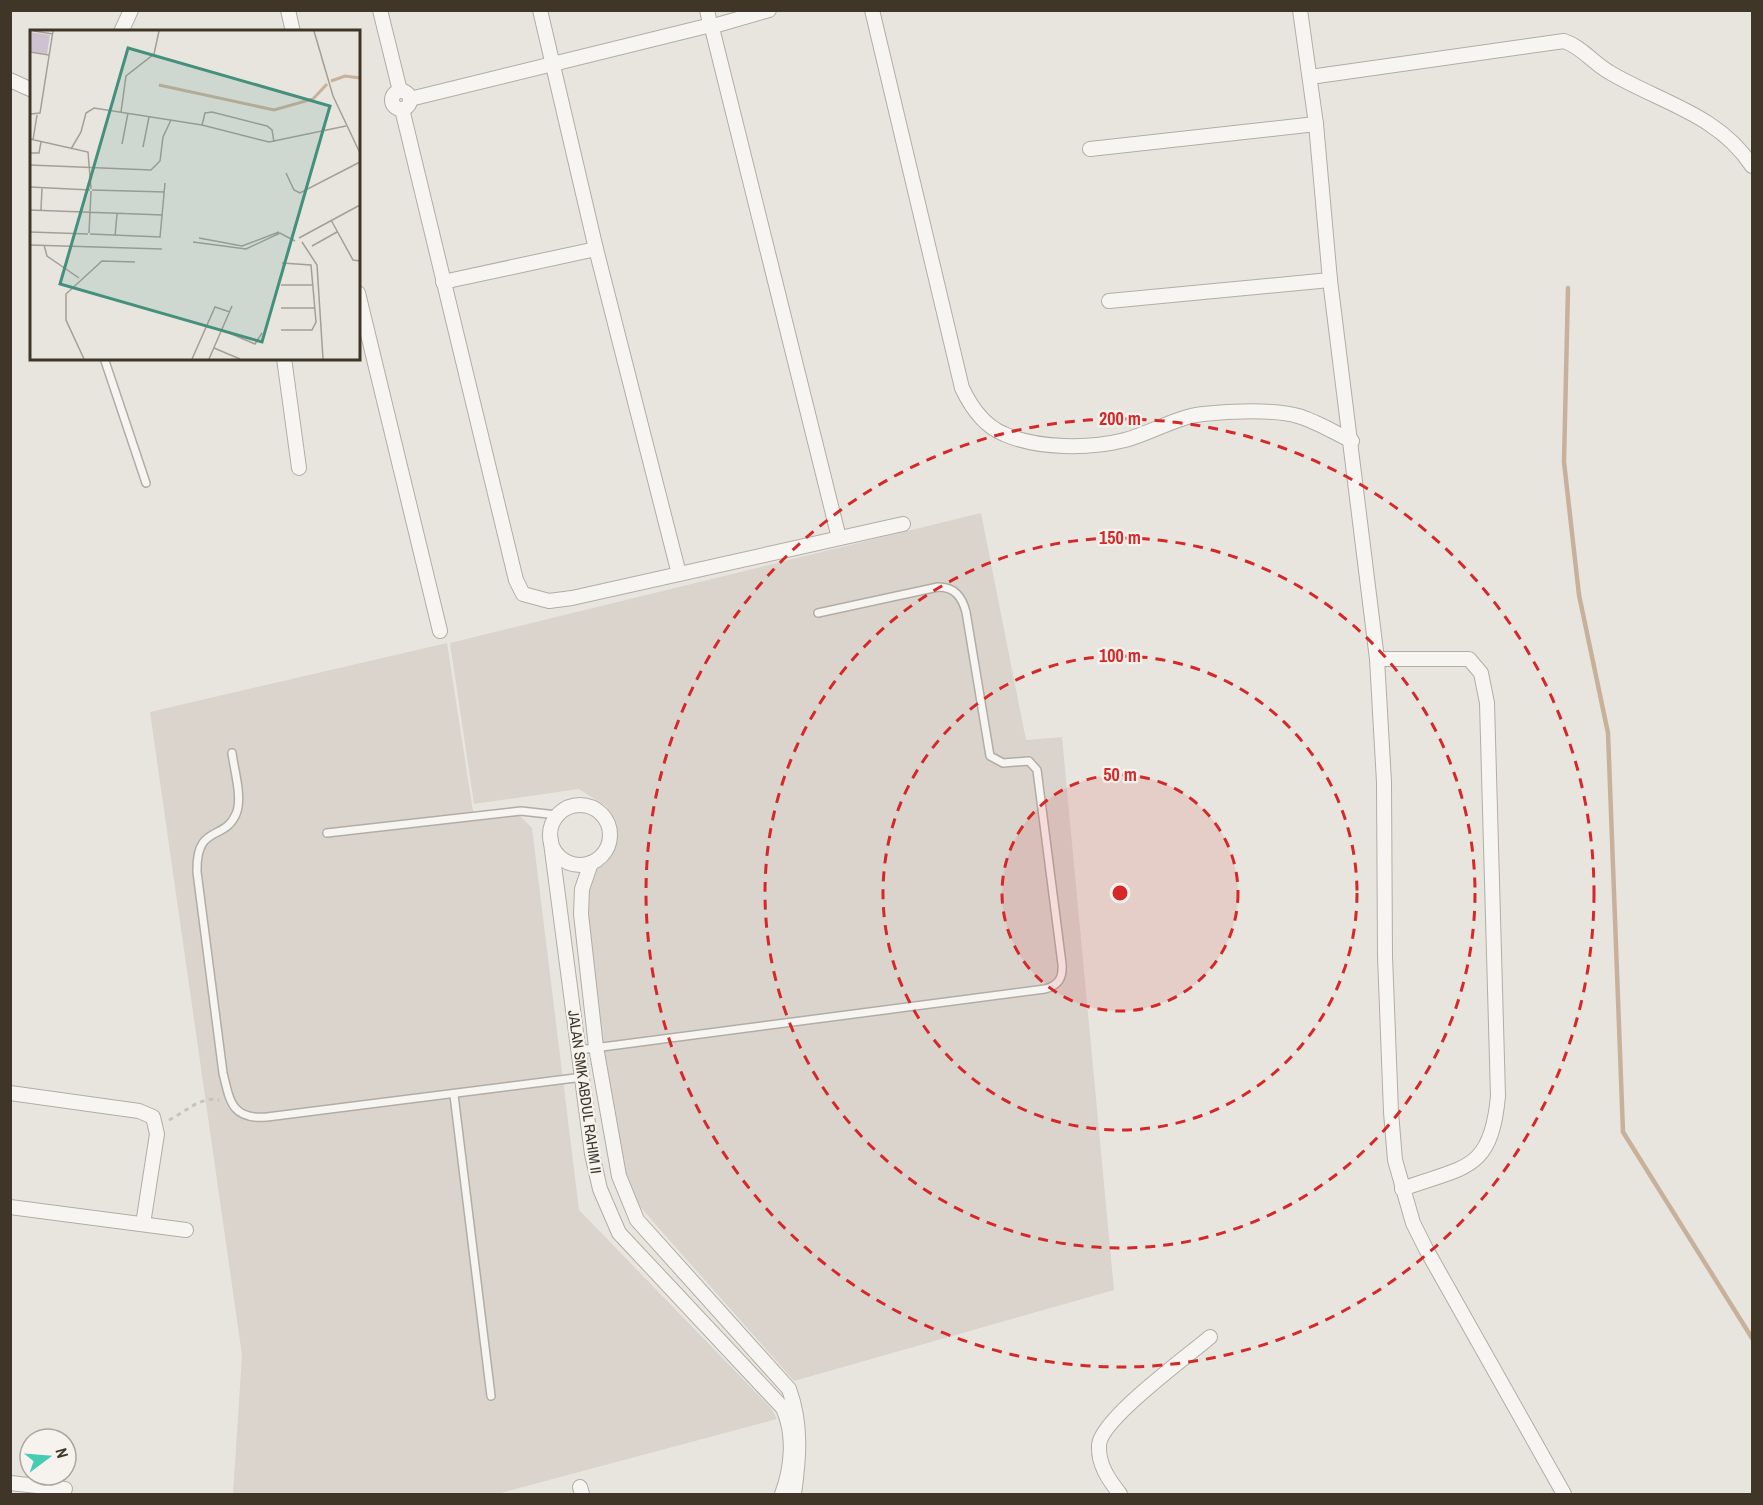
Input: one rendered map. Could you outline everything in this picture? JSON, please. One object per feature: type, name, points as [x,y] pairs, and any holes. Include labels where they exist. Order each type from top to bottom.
[{"type":"street","points":[[122,30],[130,10]]},
{"type":"street","points":[[288,10],[293,30]]},
{"type":"street","points":[[380,10],[404,100],[443,282],[516,580],[523,594],[549,601],[903,524]]},
{"type":"street","points":[[540,10],[596,249],[679,574]]},
{"type":"street","points":[[404,100],[769,10]]},
{"type":"street","points":[[872,10],[962,388],[978,415],[1003,434],[1043,444],[1085,445],[1124,440],[1200,414],[1279,413],[1299,416],[1352,441]]},
{"type":"street","points":[[1300,10],[1316,124],[1330,280],[1352,441],[1377,659],[1384,782],[1385,956],[1395,1160],[1413,1223],[1426,1249],[1564,1494]]},
{"type":"street","points":[[710,23],[839,538]]},
{"type":"street","points":[[1310,77],[1564,41],[1580,48],[1610,73],[1705,119],[1735,142],[1752,166]]},
{"type":"street","points":[[10,80],[30,89]]},
{"type":"street","points":[[1090,149],[1316,124]]},
{"type":"street","points":[[443,282],[596,249]]},
{"type":"street","points":[[1109,301],[1330,280]]},
{"type":"street","points":[[360,301],[441,631]]},
{"type":"street","points":[[284,360],[299,468]]},
{"type":"street","points":[[1377,659],[1469,660],[1481,673],[1487,703],[1498,1096],[1496,1115],[1488,1146],[1482,1155],[1457,1169],[1402,1189]]},
{"type":"street","points":[[575,805],[585,805],[603,816],[608,825],[608,846],[603,855],[591,863],[574,865],[557,855],[550,835],[557,814],[575,805]]},
{"type":"street","name":"JALAN SMK ABDUL RAHIM II","points":[[550,835],[592,1154],[600,1189],[619,1233],[783,1408],[789,1429],[790,1463],[782,1494]]},
{"type":"street","name":"JALAN SMK ABDUL RAHIM II","points":[[591,863],[582,889],[581,914],[596,1047],[619,1176],[637,1220],[789,1389],[797,1413],[799,1436],[794,1494]]},
{"type":"street","points":[[10,1093],[147,1113],[153,1117],[157,1134],[143,1224]]},
{"type":"street","points":[[10,1207],[186,1230]]},
{"type":"street","points":[[1120,1494],[1104,1470],[1099,1444],[1103,1434],[1125,1408],[1210,1337]]},
{"type":"street","points":[[10,1483],[64,1489]]},
{"type":"lane","points":[[105,360],[146,483]]},
{"type":"lane","points":[[579,1050],[1045,990],[1057,984],[1061,979],[1062,964],[1037,770],[1029,761],[1003,763],[990,756],[966,612],[959,596],[949,588],[938,587],[818,613]]},
{"type":"lane","points":[[232,753],[238,799],[236,813],[229,823],[210,834],[200,844],[197,861],[223,1073],[231,1102],[239,1113],[255,1118],[454,1095],[582,1077]]},
{"type":"lane","points":[[327,833],[521,811],[557,814]]},
{"type":"lane","points":[[454,1095],[491,1396]]},
{"type":"path","points":[[156,1125],[210,1098],[231,1102]]},
{"type":"shaded area","points":[[981,513],[1026,740],[1062,737],[1114,1290],[794,1381],[634,1200],[616,1147],[582,891],[616,842],[607,807],[579,789],[474,804],[450,643]]},
{"type":"shaded area","points":[[447,643],[474,818],[517,813],[532,828],[579,1210],[771,1408],[777,1419],[497,1494],[233,1494],[242,1355],[150,712]]},
{"type":"waterway","points":[[1568,288],[1564,462],[1579,595],[1608,733],[1623,1132],[1752,1338]]}]
